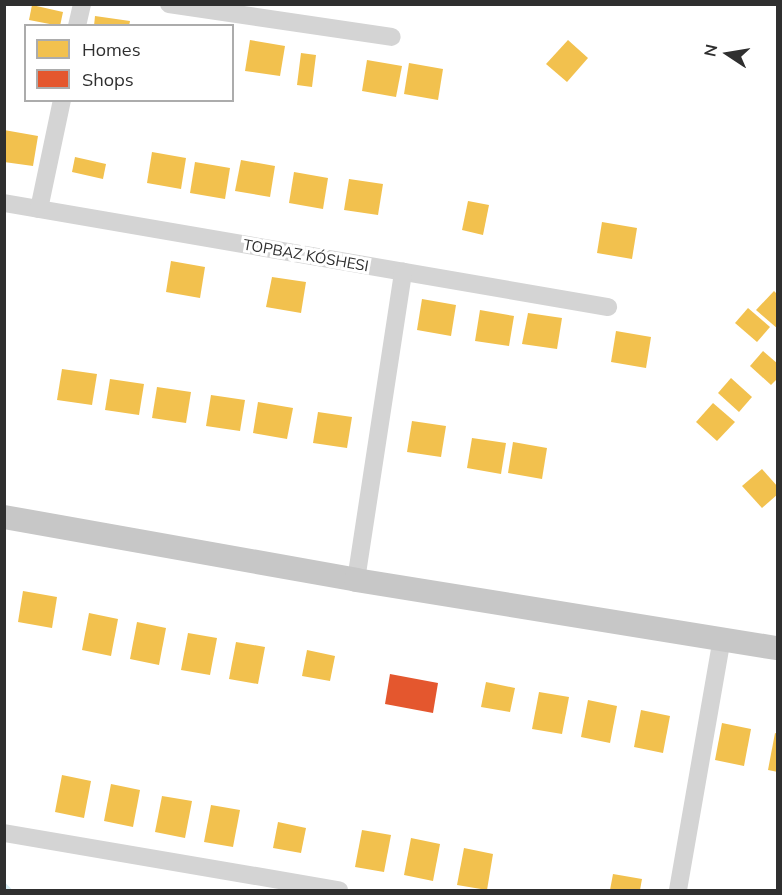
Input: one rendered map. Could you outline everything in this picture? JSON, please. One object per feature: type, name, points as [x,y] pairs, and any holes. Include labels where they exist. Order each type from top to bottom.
[{"type":"main road","points":[[4,517],[356,580],[777,648]]},
{"type":"street","points":[[78,24],[82,4]]},
{"type":"street","points":[[169,4],[392,37]]},
{"type":"street","points":[[39,209],[62,102]]},
{"type":"street","name":"TOPBAZ KÓSHESI","points":[[4,203],[608,307]]},
{"type":"street","points":[[356,580],[403,272]]},
{"type":"street","points":[[678,891],[722,639]]},
{"type":"street","points":[[4,833],[339,891]]},
{"type":"building: Homes","points":[[32,5],[63,12],[60,24],[29,20]]},
{"type":"building: Homes","points":[[95,16],[130,21],[129,24],[94,24]]},
{"type":"building: Homes","points":[[250,40],[285,46],[280,76],[245,71]]},
{"type":"building: Homes","points":[[568,40],[588,58],[567,82],[546,64]]},
{"type":"building: Homes","points":[[301,53],[316,55],[312,87],[297,85]]},
{"type":"building: Homes","points":[[367,60],[402,66],[396,97],[362,91]]},
{"type":"building: Homes","points":[[409,63],[443,69],[438,100],[404,94]]},
{"type":"building: Homes","points":[[4,130],[38,136],[33,166],[4,162]]},
{"type":"building: Homes","points":[[152,152],[186,158],[181,189],[147,183]]},
{"type":"building: Homes","points":[[75,157],[106,164],[103,179],[72,172]]},
{"type":"building: Homes","points":[[241,160],[275,166],[270,197],[235,191]]},
{"type":"building: Homes","points":[[195,162],[230,168],[225,199],[190,193]]},
{"type":"building: Homes","points":[[294,172],[328,178],[323,209],[289,203]]},
{"type":"building: Homes","points":[[349,179],[383,184],[378,215],[344,210]]},
{"type":"building: Homes","points":[[468,201],[489,205],[483,235],[462,230]]},
{"type":"building: Homes","points":[[602,222],[637,228],[632,259],[597,253]]},
{"type":"building: Homes","points":[[171,261],[205,267],[200,298],[166,292]]},
{"type":"building: Homes","points":[[272,277],[306,282],[301,313],[266,307]]},
{"type":"building: Homes","points":[[774,291],[778,295],[778,329],[756,310]]},
{"type":"building: Homes","points":[[422,299],[456,305],[451,336],[417,330]]},
{"type":"building: Homes","points":[[748,308],[770,327],[757,342],[735,323]]},
{"type":"building: Homes","points":[[480,310],[514,316],[509,346],[475,341]]},
{"type":"building: Homes","points":[[528,313],[562,318],[557,349],[522,344]]},
{"type":"building: Homes","points":[[616,331],[651,337],[646,368],[611,362]]},
{"type":"building: Homes","points":[[763,351],[778,364],[778,378],[771,385],[750,366]]},
{"type":"building: Homes","points":[[62,369],[97,374],[92,405],[57,400]]},
{"type":"building: Homes","points":[[731,378],[752,397],[739,412],[718,393]]},
{"type":"building: Homes","points":[[110,379],[144,384],[139,415],[105,410]]},
{"type":"building: Homes","points":[[157,387],[191,392],[186,423],[152,418]]},
{"type":"building: Homes","points":[[211,395],[245,400],[240,431],[206,426]]},
{"type":"building: Homes","points":[[258,402],[293,408],[287,439],[253,433]]},
{"type":"building: Homes","points":[[713,403],[735,422],[717,441],[696,422]]},
{"type":"building: Homes","points":[[318,412],[352,417],[347,448],[313,443]]},
{"type":"building: Homes","points":[[412,421],[446,426],[441,457],[407,452]]},
{"type":"building: Homes","points":[[472,438],[506,443],[501,474],[467,468]]},
{"type":"building: Homes","points":[[513,442],[547,448],[542,479],[508,473]]},
{"type":"building: Homes","points":[[762,469],[778,487],[778,494],[762,508],[742,486]]},
{"type":"building: Homes","points":[[23,591],[57,597],[52,628],[18,622]]},
{"type":"building: Homes","points":[[89,613],[118,619],[111,656],[82,650]]},
{"type":"building: Homes","points":[[137,622],[166,628],[159,665],[130,659]]},
{"type":"building: Homes","points":[[188,633],[217,638],[210,675],[181,670]]},
{"type":"building: Homes","points":[[236,642],[265,647],[258,684],[229,679]]},
{"type":"building: Homes","points":[[307,650],[335,656],[330,681],[302,676]]},
{"type":"building: Homes","points":[[486,682],[515,688],[510,712],[481,707]]},
{"type":"building: Homes","points":[[539,692],[569,697],[562,734],[532,729]]},
{"type":"building: Homes","points":[[588,700],[617,706],[610,743],[581,737]]},
{"type":"building: Homes","points":[[641,710],[670,716],[663,753],[634,747]]},
{"type":"building: Homes","points":[[722,723],[751,729],[744,766],[715,760]]},
{"type":"building: Homes","points":[[775,733],[778,734],[778,772],[768,770]]},
{"type":"building: Homes","points":[[62,775],[91,781],[84,818],[55,812]]},
{"type":"building: Homes","points":[[111,784],[140,790],[133,827],[104,821]]},
{"type":"building: Homes","points":[[162,796],[192,801],[185,838],[155,832]]},
{"type":"building: Homes","points":[[211,805],[240,810],[233,847],[204,842]]},
{"type":"building: Homes","points":[[278,822],[306,828],[301,853],[273,848]]},
{"type":"building: Homes","points":[[362,830],[391,835],[384,872],[355,867]]},
{"type":"building: Homes","points":[[411,838],[440,844],[433,881],[404,875]]},
{"type":"building: Homes","points":[[464,848],[493,854],[487,890],[457,885]]},
{"type":"building: Homes","points":[[613,874],[642,879],[640,890],[610,890]]},
{"type":"building: Shops","points":[[390,674],[438,683],[433,713],[385,704]]},
{"type":"waterway","points":[[4,885],[9,890]]}]
